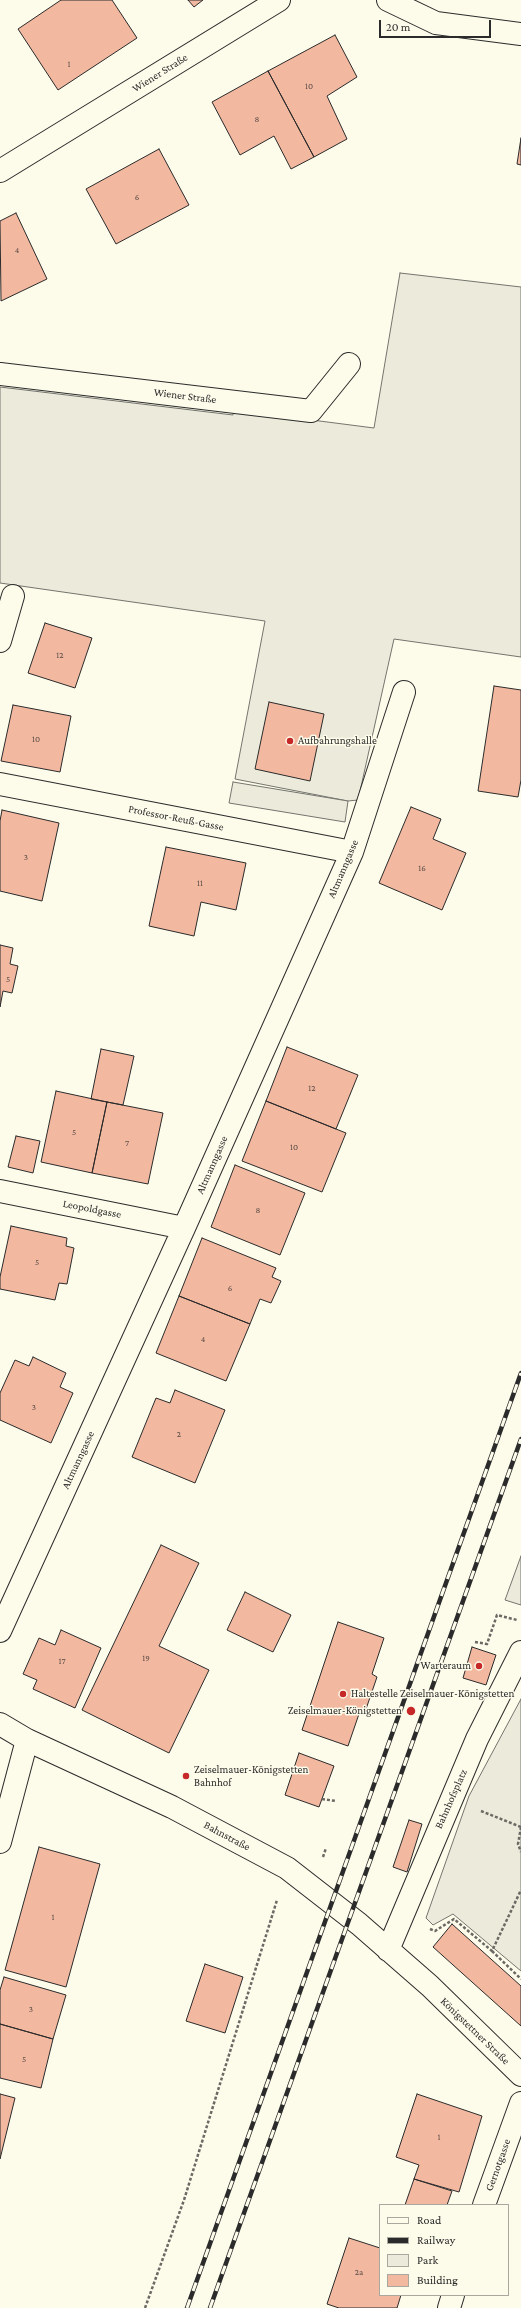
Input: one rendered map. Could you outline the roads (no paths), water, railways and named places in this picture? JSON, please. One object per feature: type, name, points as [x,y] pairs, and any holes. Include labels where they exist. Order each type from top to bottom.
[{"type":"street","name":"Wiener Straße","points":[[0,171],[279,0]]},
{"type":"street","points":[[388,0],[436,23],[521,34]]},
{"type":"street","name":"Wiener Straße","points":[[0,374],[311,411],[349,364]]},
{"type":"street","points":[[0,641],[13,596]]},
{"type":"street","name":"Altmanngasse","points":[[0,1631],[184,1228],[352,852],[404,692]]},
{"type":"street","name":"Professor-Reuß-Gasse","points":[[0,784],[352,852]]},
{"type":"street","name":"Leopoldgasse","points":[[0,1191],[184,1228]]},
{"type":"street","name":"Bahnhofsplatz","points":[[388,1950],[477,1739],[521,1653]]},
{"type":"street","name":"Bahnstraße","points":[[0,1724],[27,1740],[172,1807],[287,1868],[350,1916],[430,1986]]},
{"type":"street","points":[[0,1842],[27,1740]]},
{"type":"street","name":"Königstettner Straße","points":[[430,1986],[521,2075]]},
{"type":"street","name":"Gernotgasse","points":[[484,2204],[521,2103]]},
{"type":"street","points":[[449,2308],[453,2296]]},
{"type":"railway","points":[[187,2308],[521,1373]]},
{"type":"railway","points":[[210,2308],[521,1439]]},
{"type":"place","name":"Aufbahrungshalle","points":[[290,741]]},
{"type":"place","name":"Warteraum","points":[[479,1666]]},
{"type":"place","name":"Haltestelle Zeiselmauer-Königstetten","points":[[343,1694]]},
{"type":"place","name":"Zeiselmauer-Königstetten","points":[[411,1711]]},
{"type":"place","name":"Zeiselmauer-Königstetten Bahnhof","points":[[186,1776]]}]
